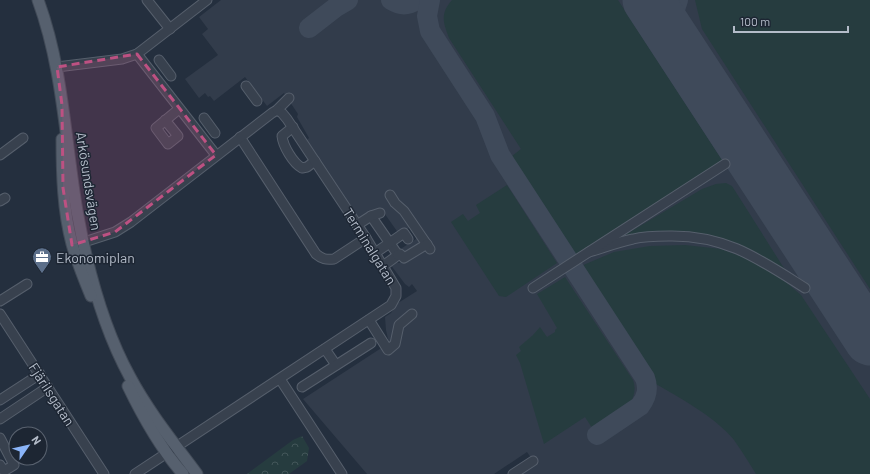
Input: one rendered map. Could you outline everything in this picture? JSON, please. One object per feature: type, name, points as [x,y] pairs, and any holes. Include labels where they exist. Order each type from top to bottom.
[{"type":"main road","name":"Arkösundsvägen","points":[[38,0],[57,67],[62,105],[64,188],[67,219],[78,244],[113,342],[130,377],[197,474]]},
{"type":"main road","name":"Arkösundsvägen","points":[[78,244],[101,322],[120,367],[142,413],[167,454],[183,474]]},
{"type":"street","points":[[148,0],[170,29]]},
{"type":"street","points":[[57,67],[122,59],[137,54],[208,0]]},
{"type":"street","points":[[137,54],[216,155]]},
{"type":"street","points":[[155,76],[168,72],[159,60]]},
{"type":"street","points":[[246,86],[257,101]]},
{"type":"street","points":[[78,244],[115,232],[131,222],[240,136],[277,110],[289,98]]},
{"type":"street","points":[[165,120],[179,108]]},
{"type":"street","name":"Terminalgatan","points":[[135,474],[391,306],[396,296],[396,288],[376,253],[293,127],[282,113],[277,110]]},
{"type":"street","points":[[200,134],[212,129],[204,118]]},
{"type":"street","points":[[293,127],[282,136],[283,142],[297,165],[302,168],[307,167],[315,161]]},
{"type":"street","points":[[240,136],[316,254],[321,258],[328,260],[334,259],[366,238]]},
{"type":"street","points":[[0,155],[23,138]]},
{"type":"street","points":[[533,288],[725,164]]},
{"type":"street","points":[[357,225],[376,215],[389,244],[398,255],[400,254],[404,258],[429,246],[404,210],[395,203],[390,195]]},
{"type":"street","points":[[376,253],[404,233],[408,239]]},
{"type":"street","points":[[589,252],[633,239],[649,236],[695,236],[719,242],[745,252],[774,267],[805,288]]},
{"type":"street","points":[[384,266],[398,255]]},
{"type":"street","points":[[0,301],[27,284]]},
{"type":"street","name":"Fjärilsgatan","points":[[0,314],[104,474]]},
{"type":"street","points":[[369,320],[390,353],[395,344],[400,325],[412,314]]},
{"type":"street","points":[[302,387],[371,343]]},
{"type":"street","points":[[326,349],[336,365]]},
{"type":"street","points":[[0,400],[40,374]]},
{"type":"street","points":[[280,379],[342,474]]},
{"type":"street","points":[[0,419],[48,387]]},
{"type":"street","points":[[0,438],[14,465],[4,471],[0,465]]},
{"type":"street","points":[[513,474],[534,461]]},
{"type":"highlighted area","points":[[137,54],[216,155],[115,232],[72,245],[63,188],[62,105],[57,67]]},
{"type":"shaded area","points":[[221,0],[870,0],[870,474],[522,474],[536,465],[527,452],[494,474],[367,474],[303,399],[389,343],[385,317],[391,313],[398,303],[417,291],[412,284],[409,287],[405,284],[390,264],[395,261],[399,263],[401,262],[397,257],[400,255],[406,262],[399,250],[416,239],[417,236],[412,228],[409,228],[399,234],[382,210],[379,211],[377,209],[360,220],[307,140],[309,138],[297,117],[298,114],[284,93],[267,106],[245,77],[214,101],[205,93],[199,98],[185,79],[218,55],[202,34],[208,29],[199,17]]},
{"type":"green space","points":[[452,0],[618,0],[722,160],[574,257],[511,158],[521,149],[449,38],[444,23],[444,14]]},
{"type":"green space","points":[[695,0],[870,0],[870,289],[702,29]]},
{"type":"green space","points":[[726,183],[732,186],[787,273],[726,241],[620,238],[702,189],[716,184]]},
{"type":"green space","points":[[507,185],[557,263],[506,297],[499,296],[451,222],[463,214],[468,221],[480,213],[476,205]]},
{"type":"green space","points":[[685,245],[721,249],[756,262],[781,278],[801,295],[870,399],[870,474],[756,474],[734,440],[716,422],[645,378],[650,375],[581,266],[614,252],[650,246]]},
{"type":"green space","points":[[565,277],[633,380],[635,388],[631,403],[626,410],[594,431],[585,417],[544,444],[520,363],[516,355],[521,351],[519,347],[540,327],[547,337],[555,332],[557,328],[537,294]]},
{"type":"green space","points":[[302,436],[309,448],[307,461],[289,474],[247,474],[293,440]]},
{"type":"taxiway","points":[[309,28],[336,7],[348,0]]},
{"type":"taxiway","points":[[391,0],[404,4],[417,0]]},
{"type":"taxiway","points":[[430,0],[427,16],[430,31],[485,116],[500,155],[645,378],[647,393],[640,406],[597,435]]},
{"type":"taxiway","points":[[668,30],[678,0]]},
{"type":"runway","points":[[648,0],[870,340]]},
{"type":"place","name":"Ekonomiplan","points":[[42,274]]}]
